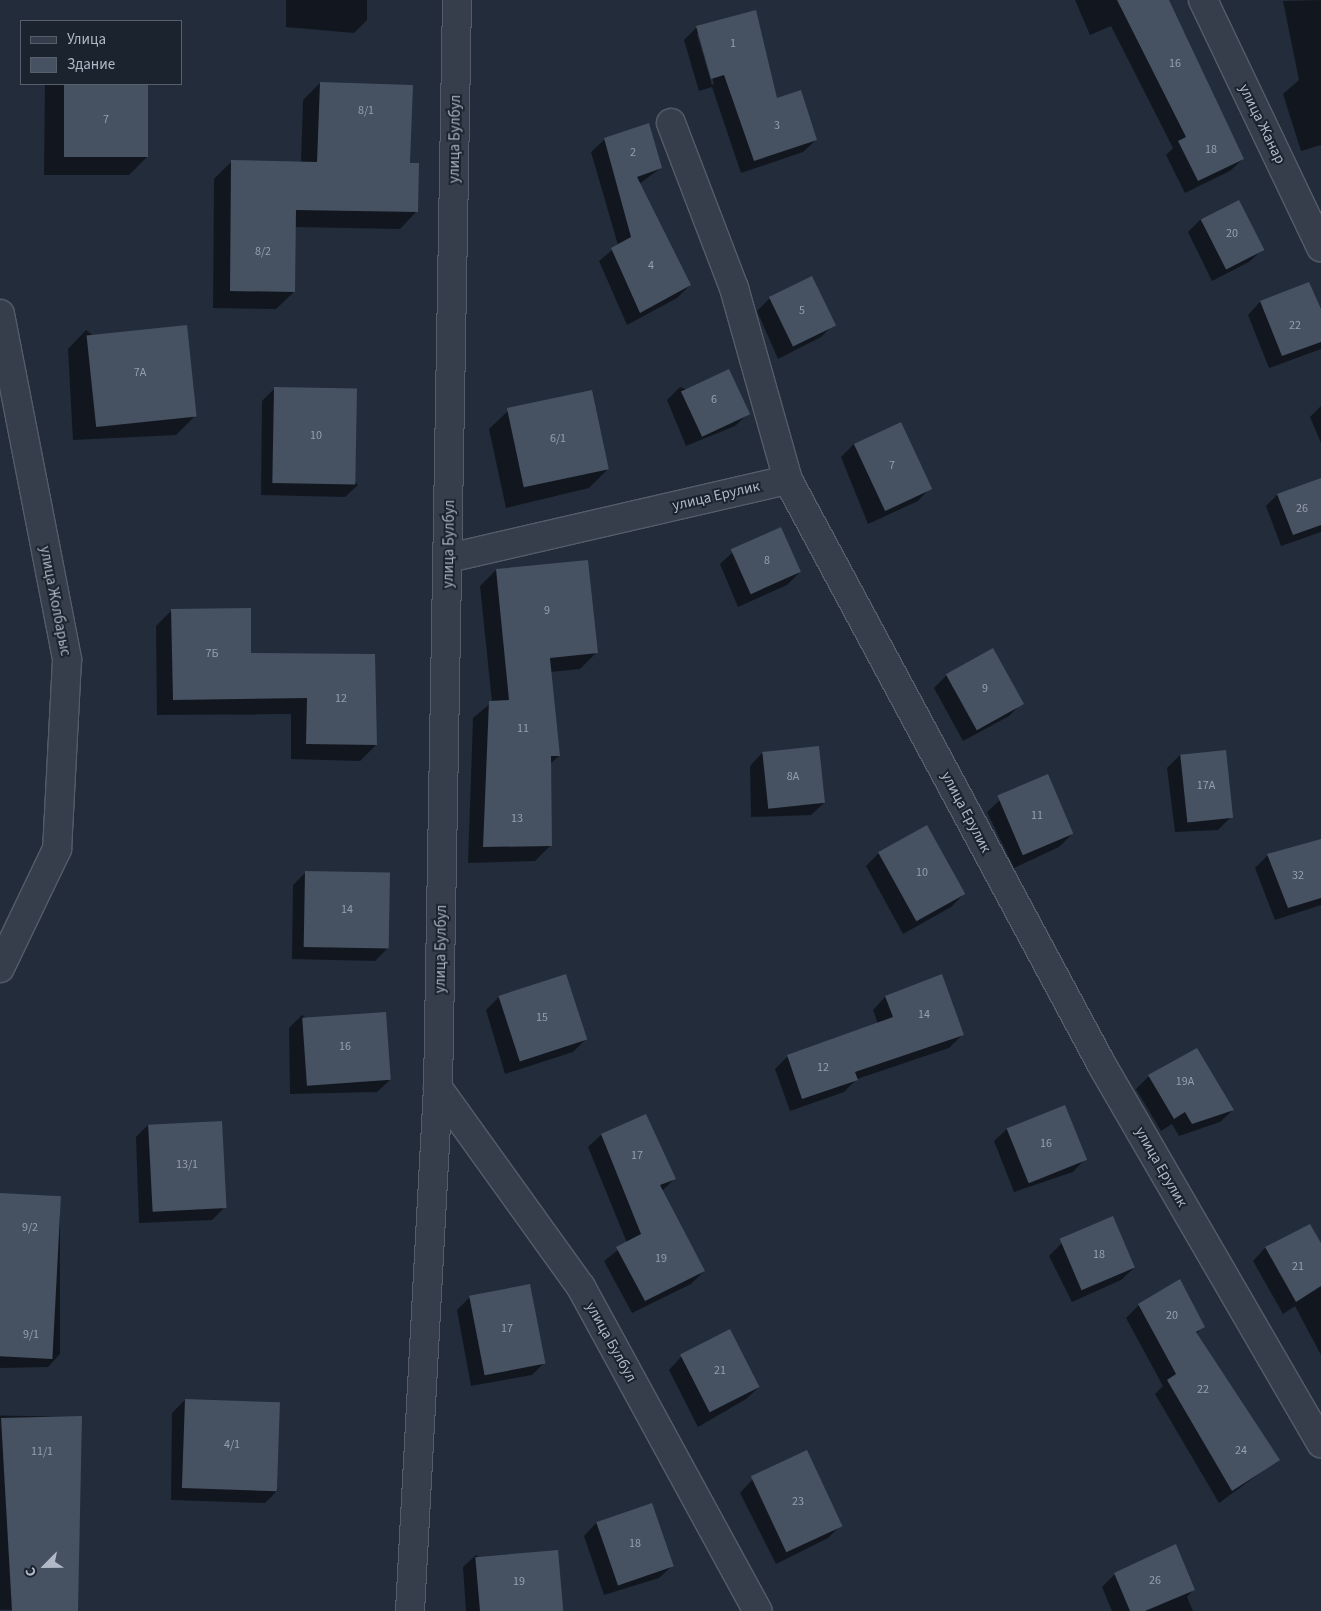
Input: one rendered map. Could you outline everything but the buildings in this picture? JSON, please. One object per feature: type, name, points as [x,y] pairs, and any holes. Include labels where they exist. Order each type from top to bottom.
[{"type":"street","name":"улица Булбул","points":[[410,1611],[438,1088],[449,558],[457,0]]},
{"type":"street","name":"улица Жанар","points":[[1203,0],[1321,247]]},
{"type":"street","points":[[671,123],[734,288],[788,480]]},
{"type":"street","name":"улица Жолбарыс","points":[[0,314],[67,660],[57,849],[0,968]]},
{"type":"street","name":"улица Ерулик","points":[[449,558],[788,480],[1103,1067],[1321,1443]]},
{"type":"street","name":"улица Булбул","points":[[438,1088],[581,1287],[758,1611]]}]
